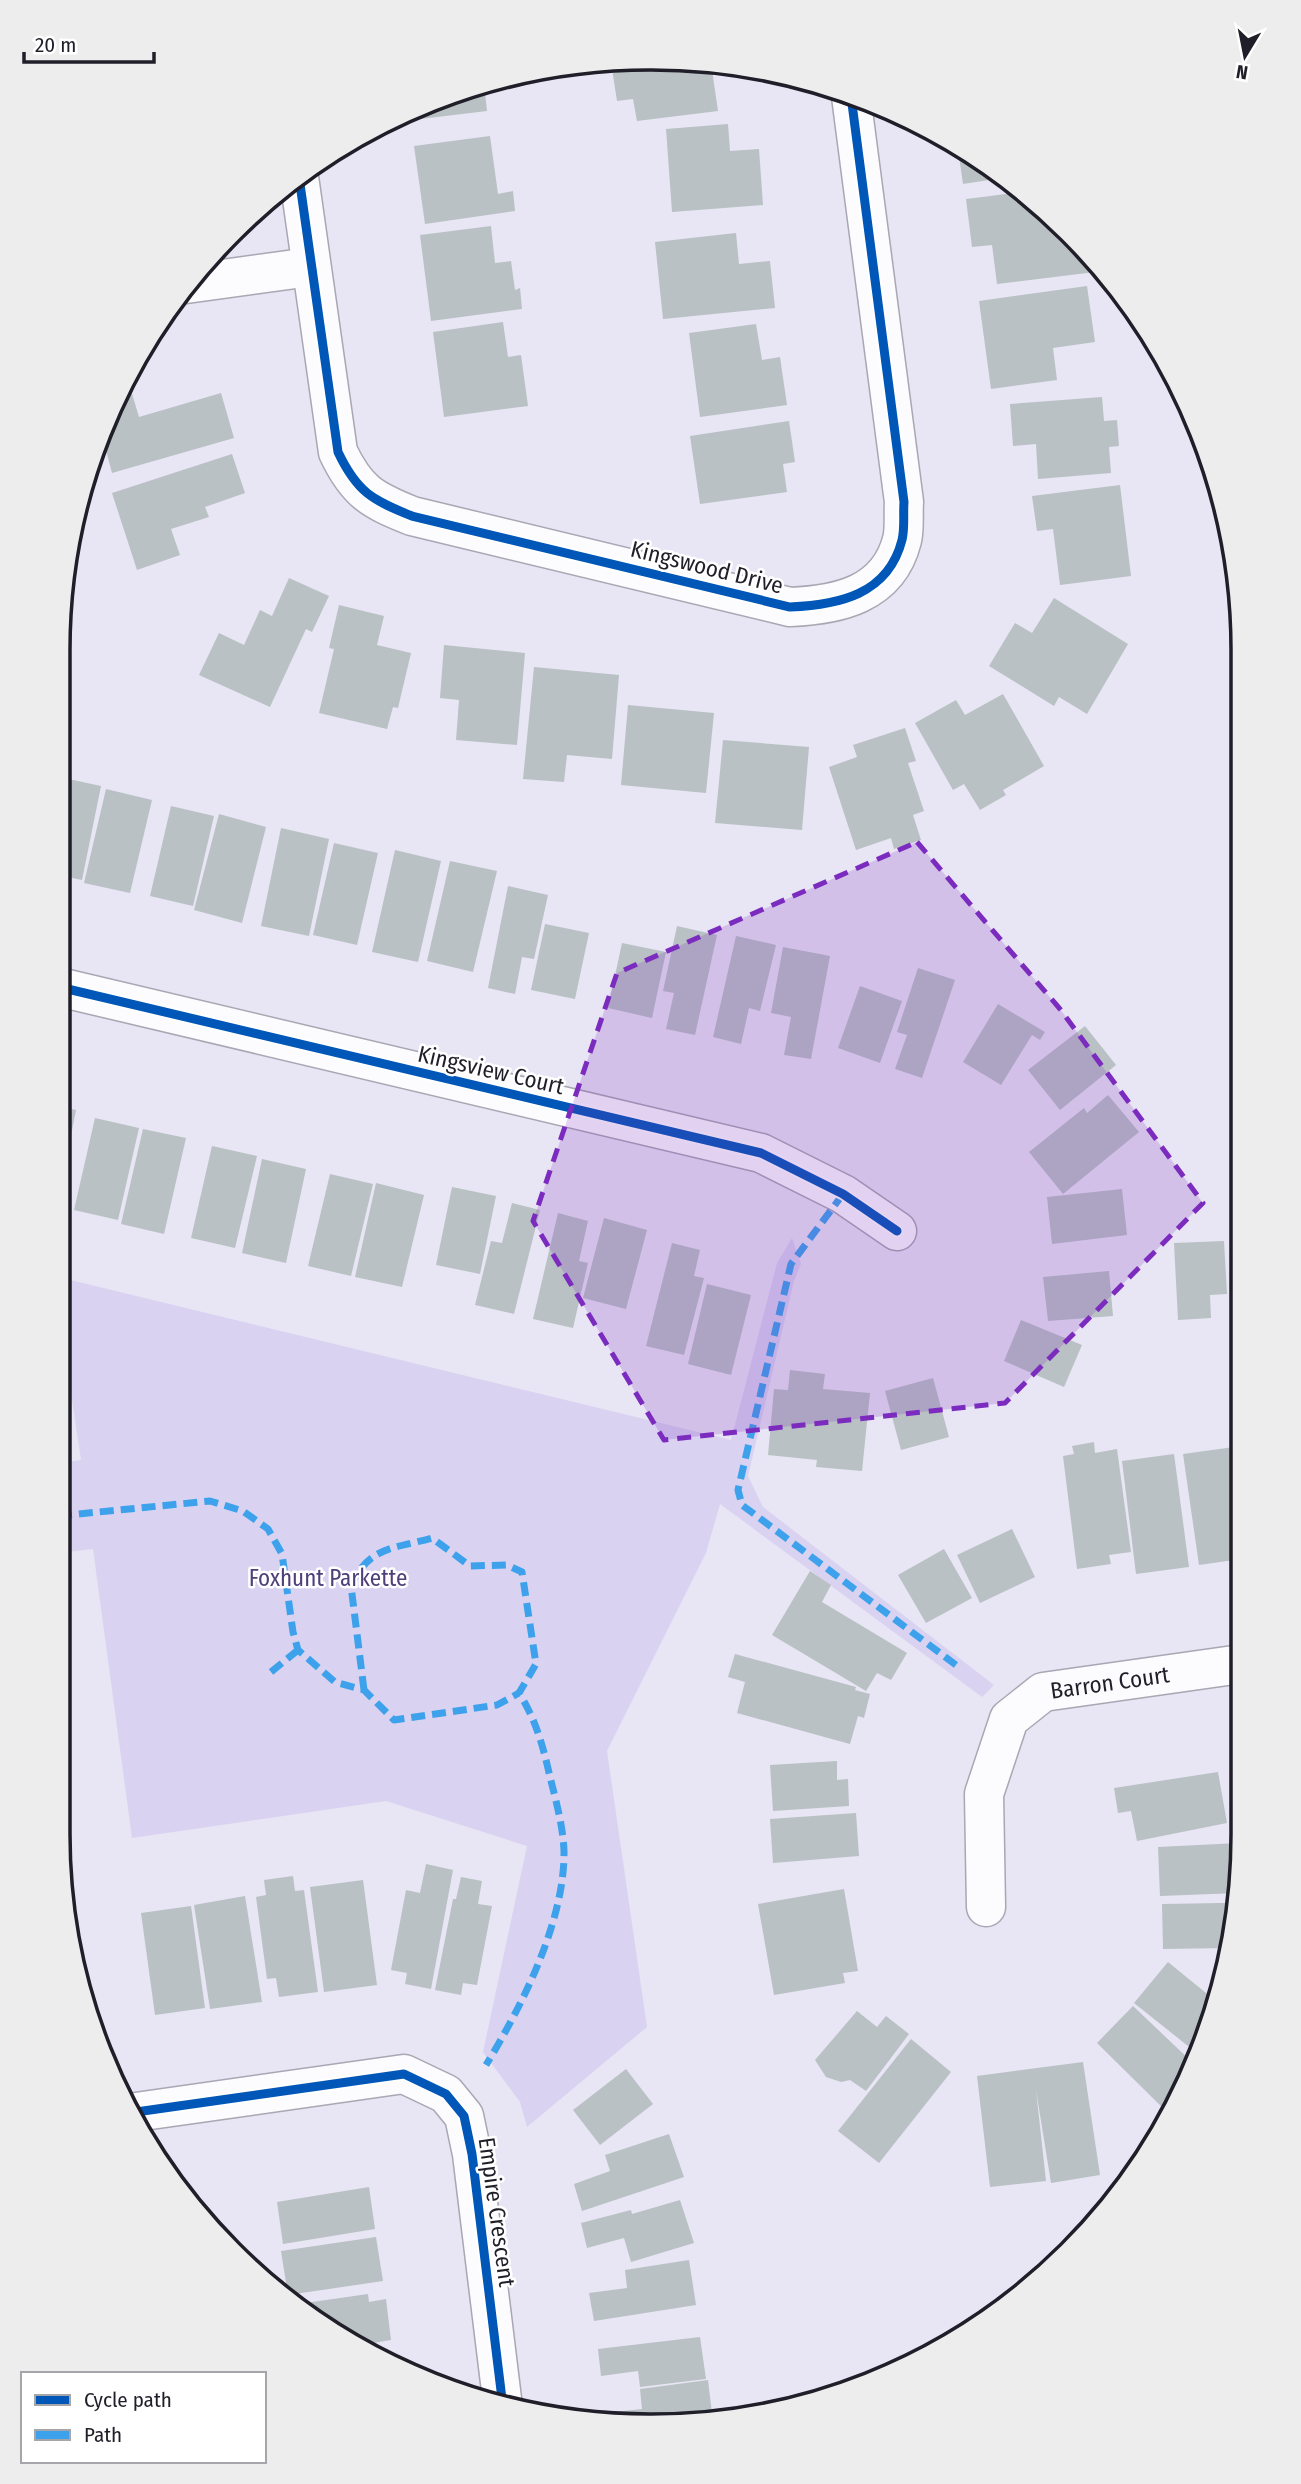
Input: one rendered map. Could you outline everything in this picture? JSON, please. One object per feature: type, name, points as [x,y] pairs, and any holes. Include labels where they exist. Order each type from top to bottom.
[{"type":"street","name":"Kingswood Drive","points":[[300,188],[338,452],[351,479],[374,501],[412,516],[790,607],[824,606],[849,600],[883,576],[902,541],[904,502],[852,107]]},
{"type":"street","points":[[203,282],[310,267]]},
{"type":"street","name":"Kingsview Court","points":[[70,990],[761,1153],[843,1194],[897,1231]]},
{"type":"street","name":"Barron Court","points":[[986,1907],[984,1794],[1009,1719],[1043,1692],[1231,1665]]},
{"type":"street","name":"Empire Crescent","points":[[141,2111],[404,2074],[446,2094],[464,2116],[472,2154],[501,2394]]},
{"type":"highlighted area","points":[[917,842],[1060,1009],[1203,1203],[1005,1403],[664,1440],[533,1221],[617,973]]},
{"type":"green space","name":"Foxhunt Parkette","points":[[792,1238],[801,1264],[794,1281],[748,1476],[763,1507],[994,1685],[982,1697],[720,1504],[706,1553],[607,1751],[647,2027],[527,2127],[520,2102],[483,2052],[527,1846],[386,1801],[132,1838],[93,1549],[70,1552],[70,1461],[81,1460],[70,1386],[70,1280],[731,1440],[777,1263]]},
{"type":"building","points":[[612,71],[688,71],[713,74],[718,111],[637,121],[633,99],[617,101]]},
{"type":"building","points":[[485,95],[487,111],[416,119]]},
{"type":"building","points":[[728,124],[730,151],[759,149],[763,205],[672,212],[666,129]]},
{"type":"building","points":[[490,136],[498,194],[513,191],[515,211],[425,224],[414,146]]},
{"type":"building","points":[[960,160],[990,180],[963,184]]},
{"type":"building","points":[[1009,194],[1061,240],[1091,273],[997,284],[992,245],[972,247],[966,199]]},
{"type":"building","points":[[491,226],[495,263],[511,261],[515,290],[520,288],[522,309],[431,321],[420,235]]},
{"type":"building","points":[[736,233],[739,264],[770,261],[775,308],[663,319],[655,242]]},
{"type":"building","points":[[1087,286],[1095,342],[1053,348],[1057,380],[991,389],[979,301]]},
{"type":"building","points":[[503,322],[508,357],[521,355],[528,406],[444,417],[433,332]]},
{"type":"building","points":[[756,324],[762,360],[780,357],[787,405],[700,417],[689,333]]},
{"type":"building","points":[[131,391],[139,417],[221,393],[234,438],[112,473],[106,450]]},
{"type":"building","points":[[1102,397],[1104,421],[1117,420],[1119,446],[1109,447],[1111,473],[1038,479],[1036,444],[1013,446],[1010,404]]},
{"type":"building","points":[[789,421],[795,462],[783,464],[787,492],[700,504],[690,436]]},
{"type":"building","points":[[232,454],[245,493],[205,507],[209,517],[171,529],[180,555],[137,570],[112,493]]},
{"type":"building","points":[[1120,485],[1131,576],[1060,585],[1053,529],[1037,531],[1032,496]]},
{"type":"building","points":[[289,578],[329,596],[312,632],[306,629],[270,707],[199,675],[219,633],[244,645],[260,610],[272,616]]},
{"type":"building","points":[[1054,598],[1128,644],[1087,714],[1059,697],[1054,706],[989,666],[1015,623],[1032,633]]},
{"type":"building","points":[[339,605],[384,616],[377,645],[411,653],[398,708],[393,707],[387,729],[319,713],[334,649],[329,648]]},
{"type":"building","points":[[444,645],[525,653],[517,745],[456,740],[459,700],[440,698]]},
{"type":"building","points":[[534,667],[619,675],[612,759],[567,755],[564,782],[523,779]]},
{"type":"building","points":[[1003,694],[1044,766],[1003,790],[1006,795],[980,810],[964,784],[953,790],[915,723],[956,700],[965,715]]},
{"type":"building","points":[[628,705],[714,713],[706,793],[621,785]]},
{"type":"building","points":[[905,728],[916,761],[908,763],[924,811],[913,815],[921,840],[894,849],[891,838],[856,850],[829,767],[857,757],[853,745]]},
{"type":"building","points":[[723,740],[809,747],[802,830],[715,823]]},
{"type":"building","points":[[70,779],[101,786],[82,880],[70,877]]},
{"type":"building","points":[[106,789],[152,800],[130,893],[84,883]]},
{"type":"building","points":[[171,806],[214,816],[193,906],[150,896]]},
{"type":"building","points":[[219,814],[266,827],[242,923],[194,910]]},
{"type":"building","points":[[281,828],[329,839],[309,936],[261,926]]},
{"type":"building","points":[[334,843],[378,853],[357,945],[313,935]]},
{"type":"building","points":[[395,850],[441,861],[418,962],[372,952]]},
{"type":"building","points":[[450,861],[497,871],[473,972],[427,961]]},
{"type":"building","points":[[508,886],[548,895],[534,959],[522,957],[515,994],[488,988]]},
{"type":"building","points":[[545,924],[589,933],[575,999],[531,990]]},
{"type":"building","points":[[677,926],[717,935],[695,1035],[666,1029],[674,993],[663,991]]},
{"type":"building","points":[[736,936],[776,945],[760,1011],[749,1008],[741,1044],[713,1037]]},
{"type":"building","points":[[622,943],[666,952],[652,1018],[608,1008]]},
{"type":"building","points":[[783,947],[830,956],[811,1059],[784,1055],[791,1017],[771,1013]]},
{"type":"building","points":[[918,968],[955,980],[922,1078],[895,1069],[907,1035],[897,1032]]},
{"type":"building","points":[[860,986],[902,1001],[880,1063],[838,1048]]},
{"type":"building","points":[[998,1004],[1045,1032],[1040,1040],[1032,1035],[1001,1085],[963,1062]]},
{"type":"building","points":[[1085,1026],[1116,1065],[1060,1110],[1028,1070]]},
{"type":"building","points":[[1108,1095],[1139,1132],[1063,1194],[1029,1152],[1084,1108],[1087,1113]]},
{"type":"building","points":[[70,1109],[76,1110],[70,1140]]},
{"type":"building","points":[[95,1118],[139,1128],[118,1220],[74,1210]]},
{"type":"building","points":[[143,1129],[186,1138],[164,1234],[121,1224]]},
{"type":"building","points":[[212,1146],[257,1156],[235,1248],[191,1238]]},
{"type":"building","points":[[262,1159],[306,1169],[286,1263],[242,1253]]},
{"type":"building","points":[[330,1174],[373,1184],[351,1276],[308,1266]]},
{"type":"building","points":[[376,1183],[424,1195],[402,1287],[355,1277]]},
{"type":"building","points":[[452,1187],[496,1196],[480,1274],[436,1265]]},
{"type":"building","points":[[1122,1189],[1127,1235],[1052,1244],[1047,1197]]},
{"type":"building","points":[[512,1203],[540,1210],[514,1314],[475,1305],[491,1241],[502,1243]]},
{"type":"building","points":[[558,1213],[588,1221],[579,1261],[588,1263],[573,1328],[533,1319]]},
{"type":"building","points":[[604,1218],[647,1230],[626,1309],[583,1298]]},
{"type":"building","points":[[1224,1241],[1227,1294],[1210,1295],[1211,1318],[1178,1320],[1174,1243]]},
{"type":"building","points":[[672,1243],[700,1250],[694,1276],[704,1278],[684,1355],[646,1346]]},
{"type":"building","points":[[1109,1271],[1113,1316],[1048,1321],[1043,1277]]},
{"type":"building","points":[[707,1284],[751,1295],[731,1375],[688,1364]]},
{"type":"building","points":[[1021,1320],[1082,1345],[1064,1387],[1004,1361]]},
{"type":"building","points":[[790,1370],[825,1374],[823,1389],[870,1393],[862,1471],[816,1467],[817,1460],[768,1455],[774,1389],[788,1390]]},
{"type":"building","points":[[933,1378],[949,1437],[901,1450],[885,1391]]},
{"type":"building","points":[[1094,1442],[1095,1453],[1117,1449],[1131,1552],[1109,1555],[1111,1564],[1077,1569],[1063,1456],[1074,1454],[1072,1446]]},
{"type":"building","points":[[1231,1447],[1231,1560],[1199,1565],[1183,1454]]},
{"type":"building","points":[[1174,1454],[1189,1567],[1136,1574],[1122,1461]]},
{"type":"building","points":[[1012,1529],[1035,1577],[980,1603],[957,1555]]},
{"type":"building","points":[[944,1549],[972,1598],[926,1623],[898,1575]]},
{"type":"building","points":[[810,1571],[831,1585],[822,1602],[907,1653],[891,1680],[877,1673],[866,1691],[772,1635]]},
{"type":"building","points":[[735,1654],[856,1687],[855,1690],[870,1694],[864,1718],[858,1716],[850,1744],[737,1713],[745,1682],[728,1677]]},
{"type":"building","points":[[837,1761],[837,1780],[848,1779],[849,1806],[773,1811],[770,1765]]},
{"type":"building","points":[[1218,1772],[1227,1823],[1137,1841],[1131,1811],[1118,1813],[1114,1788]]},
{"type":"building","points":[[856,1813],[859,1856],[773,1863],[770,1819]]},
{"type":"building","points":[[1231,1843],[1228,1893],[1160,1896],[1158,1847]]},
{"type":"building","points":[[426,1864],[453,1870],[431,1989],[405,1984],[407,1973],[391,1970],[406,1890],[420,1893]]},
{"type":"building","points":[[293,1876],[295,1891],[304,1890],[318,1992],[279,1997],[276,1978],[267,1979],[256,1897],[266,1895],[264,1880]]},
{"type":"building","points":[[461,1877],[482,1881],[478,1904],[492,1906],[477,1985],[463,1983],[461,1995],[435,1990],[453,1899],[456,1899]]},
{"type":"building","points":[[363,1880],[377,1985],[324,1992],[310,1887]]},
{"type":"building","points":[[844,1889],[858,1971],[843,1973],[845,1983],[774,1995],[758,1904]]},
{"type":"building","points":[[245,1896],[262,2002],[210,2009],[194,1905]]},
{"type":"building","points":[[1227,1903],[1220,1948],[1163,1949],[1162,1904]]},
{"type":"building","points":[[191,1906],[205,2008],[155,2015],[141,1913]]},
{"type":"building","points":[[1168,1962],[1208,1994],[1190,2048],[1134,2003]]},
{"type":"building","points":[[1133,2006],[1187,2057],[1162,2107],[1097,2043]]},
{"type":"building","points":[[857,2011],[877,2027],[886,2016],[909,2034],[866,2091],[850,2080],[841,2082],[826,2077],[815,2060]]},
{"type":"building","points":[[911,2039],[951,2072],[879,2163],[838,2131]]},
{"type":"building","points":[[1083,2062],[1100,2175],[1051,2183],[1036,2090],[1046,2181],[990,2187],[977,2076]]},
{"type":"building","points":[[626,2069],[653,2104],[600,2145],[573,2110]]},
{"type":"building","points":[[669,2134],[684,2177],[582,2211],[574,2184],[610,2171],[605,2155]]},
{"type":"building","points":[[369,2187],[375,2229],[283,2244],[277,2202]]},
{"type":"building","points":[[680,2200],[694,2243],[631,2262],[624,2238],[587,2248],[581,2223],[631,2210],[632,2214]]},
{"type":"building","points":[[376,2237],[383,2281],[297,2294],[286,2285],[281,2251]]},
{"type":"building","points":[[689,2260],[696,2305],[594,2321],[589,2293],[627,2288],[625,2270]]},
{"type":"building","points":[[368,2294],[369,2302],[386,2299],[391,2340],[373,2343],[309,2302]]},
{"type":"building","points":[[700,2337],[706,2379],[640,2387],[638,2371],[601,2376],[598,2349]]},
{"type":"building","points":[[708,2380],[712,2411],[650,2414],[609,2413],[642,2409],[640,2389]]},
{"type":"marked path","points":[[843,1194],[791,1264],[738,1490],[742,1505],[956,1665]]},
{"type":"marked path","points":[[70,1515],[210,1501],[243,1511],[268,1529],[282,1554],[298,1650],[335,1682],[364,1690],[394,1720],[497,1705],[519,1693]]},
{"type":"marked path","points":[[364,1690],[351,1586],[358,1573],[374,1556],[394,1547],[432,1538],[470,1566],[507,1565],[522,1572],[536,1664],[519,1693],[530,1713],[545,1755],[561,1823],[564,1851],[557,1906],[539,1962],[514,2017],[486,2065]]},
{"type":"marked path","points":[[271,1672],[298,1650]]},
{"type":"cycle path","points":[[300,188],[338,452],[352,477],[367,493],[412,516],[790,607],[808,606],[843,599],[873,585],[895,559],[904,526],[904,502],[852,107]]},
{"type":"cycle path","points":[[70,990],[761,1153],[843,1194],[897,1231]]},
{"type":"cycle path","points":[[141,2111],[404,2074],[446,2094],[464,2116],[472,2154],[501,2394]]}]
